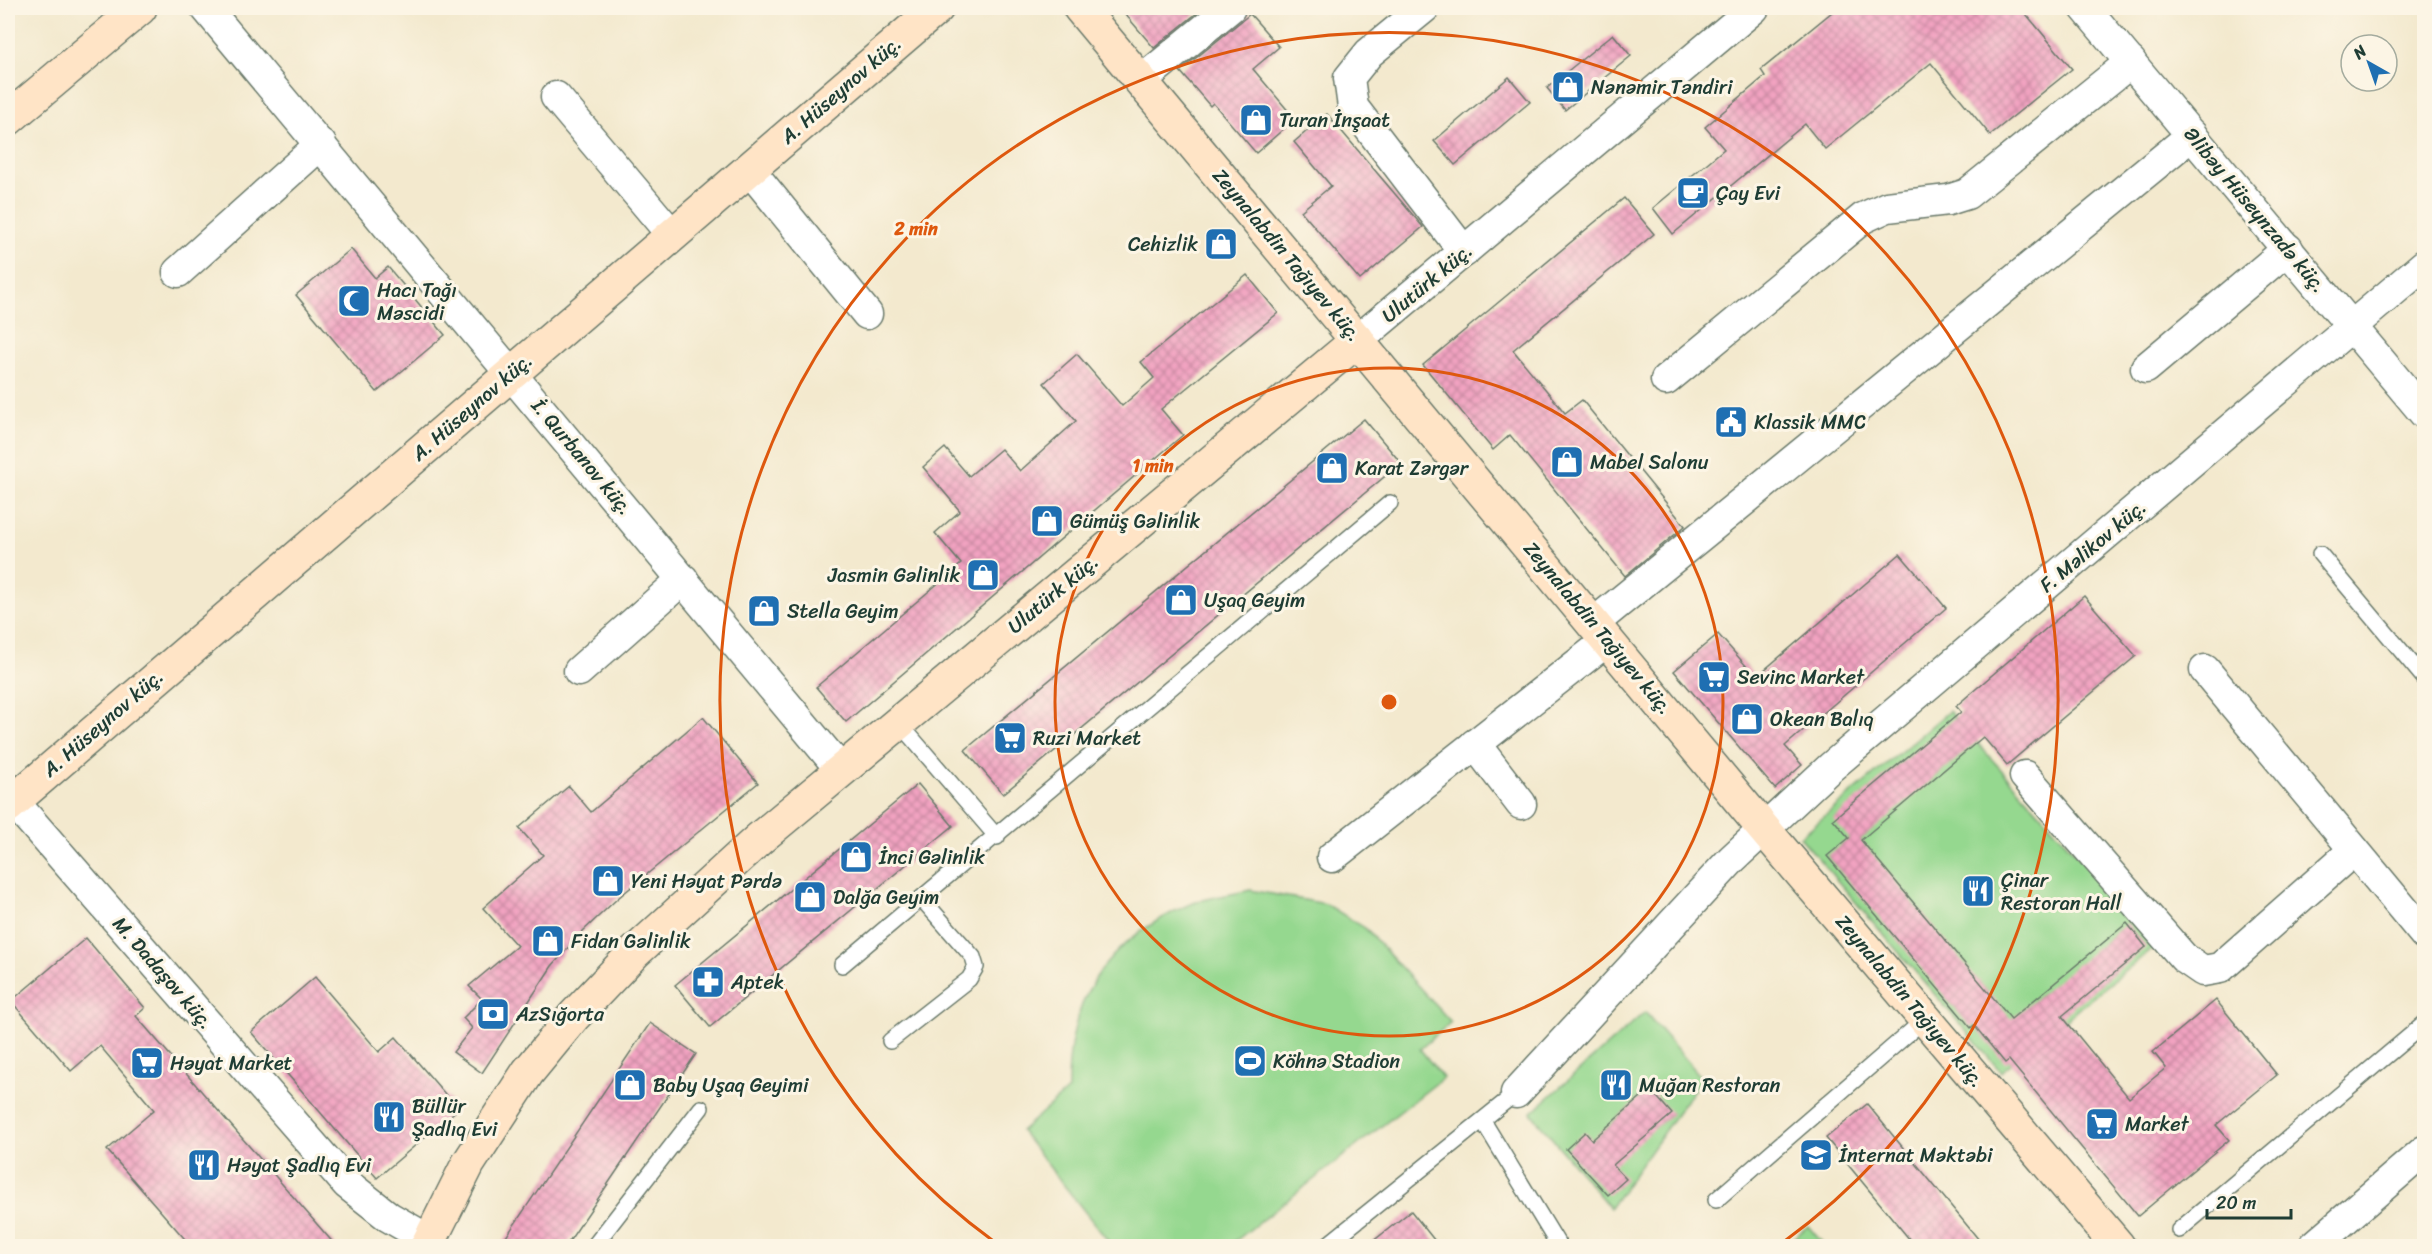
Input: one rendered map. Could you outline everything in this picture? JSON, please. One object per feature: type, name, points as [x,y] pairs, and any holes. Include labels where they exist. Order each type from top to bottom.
[{"type":"street","points":[[8,119],[140,8]]},
{"type":"street","name":"İ. Qurbanov küç.","points":[[206,8],[512,372],[841,770]]},
{"type":"street","name":"A. Hüseynov küç.","points":[[9,801],[937,8]]},
{"type":"street","name":"Zeynalabdin Tağıyev küç.","points":[[1080,8],[1763,828],[2118,1246]]},
{"type":"street","points":[[1142,80],[1230,8]]},
{"type":"street","points":[[1424,8],[1369,52],[1349,78],[1353,107],[1464,252]]},
{"type":"street","name":"Ulutürk küç.","points":[[428,1243],[468,1164],[528,1072],[574,1016],[634,953],[759,839],[1754,8]]},
{"type":"street","name":"Əlibəy Hüseynzadə küç.","points":[[2085,8],[2424,413]]},
{"type":"street","points":[[1666,380],[1863,218],[1887,207],[1948,200],[1967,194],[2131,62]]},
{"type":"street","points":[[556,97],[672,235]]},
{"type":"street","points":[[1332,857],[1475,744],[1601,632],[2192,135]]},
{"type":"street","points":[[178,272],[321,144]]},
{"type":"street","points":[[749,169],[867,314]]},
{"type":"street","points":[[2146,368],[2288,249]]},
{"type":"street","name":"F. Məlikov küç.","points":[[1516,1093],[1763,828],[1840,759],[2424,265]]},
{"type":"street","points":[[579,671],[683,579]]},
{"type":"street","points":[[2205,670],[2424,934]]},
{"type":"street","points":[[1475,744],[1521,804]]},
{"type":"street","points":[[2025,776],[2184,958],[2203,971],[2220,968],[2354,850]]},
{"type":"street","name":"M. Dadaşov küç.","points":[[9,801],[347,1184],[389,1217],[428,1243]]},
{"type":"street","points":[[2314,1246],[2424,1151]]},
{"type":"lane","points":[[842,965],[997,837],[1390,503]]},
{"type":"lane","points":[[2320,554],[2424,678]]},
{"type":"lane","points":[[899,723],[997,837]]},
{"type":"lane","points":[[890,1041],[969,979],[976,967],[973,957],[922,899]]},
{"type":"lane","points":[[1716,1200],[1925,1019]]},
{"type":"lane","points":[[2179,1230],[2424,1024]]},
{"type":"lane","points":[[1326,1246],[1516,1093]]},
{"type":"lane","points":[[594,1246],[701,1107]]},
{"type":"lane","points":[[1483,1121],[1559,1246]]},
{"type":"green space","name":"Çinar Restoran Hall","points":[[1949,711],[2157,945],[2001,1072],[1800,837]]},
{"type":"green space","name":"Köhnə Stadion","points":[[1250,890],[1326,904],[1365,928],[1451,1022],[1420,1049],[1443,1078],[1229,1246],[1112,1246],[1021,1131],[1068,1090],[1069,1057],[1083,1001],[1096,977],[1113,956],[1134,937],[1159,920],[1188,905]]},
{"type":"green space","points":[[1645,1012],[1702,1078],[1610,1208],[1531,1113]]},
{"type":"green space","points":[[1808,1226],[1825,1246],[1784,1246]]},
{"type":"building","points":[[1120,8],[1203,8],[1154,48]]},
{"type":"building","points":[[1837,8],[2021,8],[2072,69],[1990,135],[1931,63],[1825,149],[1805,124],[1673,234],[1653,208],[1724,149],[1705,127],[1765,76],[1761,70]]},
{"type":"building","points":[[1250,14],[1279,47],[1253,69],[1295,119],[1256,153],[1213,103],[1210,106],[1180,71]]},
{"type":"building","points":[[1613,34],[1631,56],[1565,110],[1547,88]]},
{"type":"building","points":[[1509,77],[1530,102],[1455,165],[1434,141]]},
{"type":"building","points":[[1327,114],[1423,227],[1360,280],[1301,211],[1331,186],[1294,142]]},
{"type":"building","points":[[1624,198],[1654,234],[1513,350],[1565,413],[1582,400],[1685,526],[1625,576],[1510,435],[1493,450],[1423,365]]},
{"type":"building","points":[[351,249],[375,278],[388,267],[445,335],[377,392],[296,295]]},
{"type":"building","points":[[1247,275],[1278,313],[1161,409],[1183,435],[846,722],[816,687],[961,564],[935,533],[960,511],[923,467],[945,448],[969,476],[1001,449],[1020,471],[1076,421],[1044,383],[1077,354],[1122,406],[1154,378],[1141,362]]},
{"type":"building","points":[[1364,419],[1401,463],[1003,794],[965,750]]},
{"type":"building","points":[[1900,554],[1946,608],[1785,746],[1802,765],[1775,789],[1674,671],[1718,634],[1756,677]]},
{"type":"building","points":[[2084,596],[2136,656],[2007,765],[1983,737],[1861,840],[2011,1019],[2127,923],[2146,947],[2062,1016],[2129,1098],[2166,1068],[2153,1052],[2216,1000],[2277,1075],[2216,1125],[2229,1140],[2138,1216],[2009,1060],[2005,1063],[1974,1025],[1971,1028],[1827,856],[1849,838],[1833,819],[1961,712],[1956,706]]},
{"type":"building","points":[[703,717],[758,783],[618,898],[582,932],[552,966],[482,1073],[453,1052],[472,1028],[463,1018],[482,999],[469,986],[517,946],[483,908],[543,855],[519,828],[569,786],[591,812]]},
{"type":"building","points":[[918,784],[953,826],[710,1027],[675,985]]},
{"type":"building","points":[[86,938],[145,1008],[136,1016],[336,1246],[191,1246],[107,1150],[154,1110],[100,1046],[71,1071],[11,1001]]},
{"type":"building","points":[[315,977],[379,1052],[396,1037],[458,1109],[377,1178],[251,1032]]},
{"type":"building","points":[[650,1023],[696,1054],[566,1246],[500,1246]]},
{"type":"building","points":[[1650,1089],[1672,1114],[1613,1165],[1626,1179],[1608,1195],[1566,1149],[1585,1132],[1592,1140]]},
{"type":"building","points":[[1867,1104],[1984,1246],[1915,1246],[1826,1138]]},
{"type":"building","points":[[1411,1211],[1439,1246],[1367,1246]]},
{"type":"place","name":"Nənəmir Təndiri","points":[[1568,87]]},
{"type":"place","name":"Turan İnşaat","points":[[1256,120]]},
{"type":"place","name":"Çay Evi","points":[[1693,193]]},
{"type":"place","name":"Cehizlik","points":[[1221,244]]},
{"type":"place","name":"Hacı Tağı Məscidi","points":[[354,301]]},
{"type":"place","name":"Klassik MMC","points":[[1731,422]]},
{"type":"place","name":"Mabel Salonu","points":[[1567,462]]},
{"type":"place","name":"Karat Zərgər","points":[[1332,468]]},
{"type":"place","name":"Gümüş Gəlinlik","points":[[1047,521]]},
{"type":"place","name":"Jasmin Gəlinlik","points":[[983,575]]},
{"type":"place","name":"Uşaq Geyim","points":[[1181,600]]},
{"type":"place","name":"Stella Geyim","points":[[764,611]]},
{"type":"place","name":"Sevinc Market","points":[[1714,677]]},
{"type":"place","name":"Okean Balıq","points":[[1747,719]]},
{"type":"place","name":"Ruzi Market","points":[[1010,738]]},
{"type":"place","name":"İnci Gəlinlik","points":[[856,857]]},
{"type":"place","name":"Yeni Həyat Pərdə","points":[[608,881]]},
{"type":"place","name":"Çinar Restoran Hall","points":[[1978,891]]},
{"type":"place","name":"Dalğa Geyim","points":[[810,897]]},
{"type":"place","name":"Fidan Gəlinlik","points":[[548,941]]},
{"type":"place","name":"Aptek","points":[[708,982]]},
{"type":"place","name":"AzSığorta","points":[[493,1014]]},
{"type":"place","name":"Köhnə Stadion","points":[[1250,1061]]},
{"type":"place","name":"Həyat Market","points":[[147,1063]]},
{"type":"place","name":"Baby Uşaq Geyimi","points":[[630,1085]]},
{"type":"place","name":"Muğan Restoran","points":[[1616,1085]]},
{"type":"place","name":"Büllür Şadlıq Evi","points":[[389,1117]]},
{"type":"place","name":"Market","points":[[2102,1124]]},
{"type":"place","name":"İnternat Məktəbi","points":[[1816,1155]]},
{"type":"place","name":"Həyat Şadlıq Evi","points":[[204,1165]]}]
